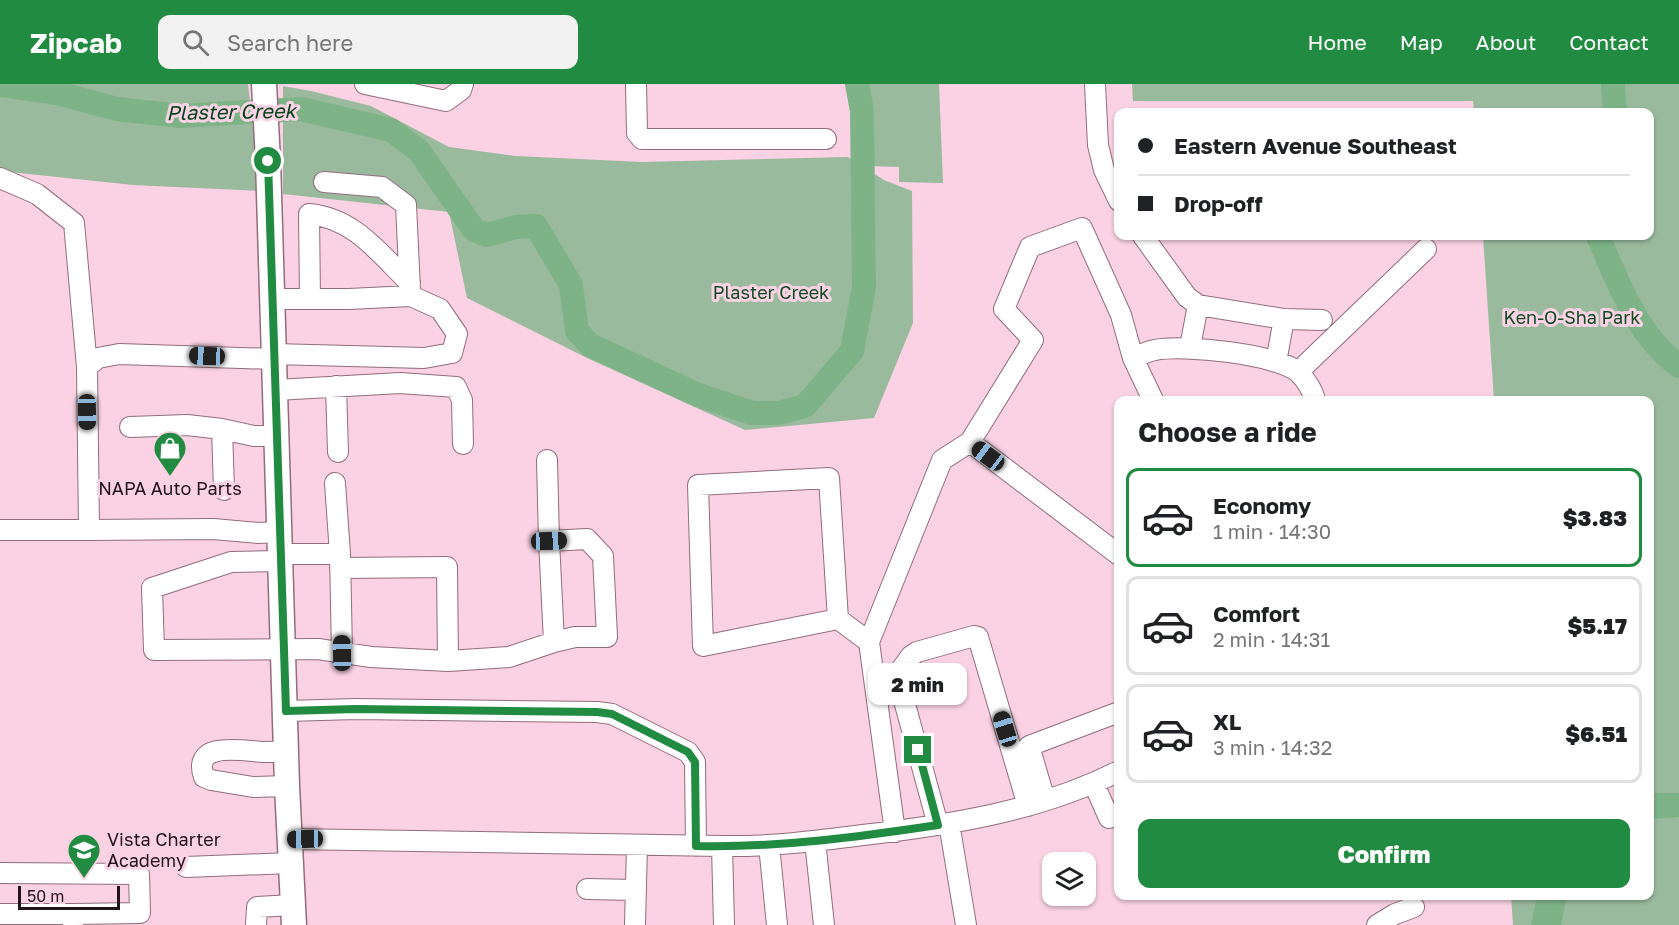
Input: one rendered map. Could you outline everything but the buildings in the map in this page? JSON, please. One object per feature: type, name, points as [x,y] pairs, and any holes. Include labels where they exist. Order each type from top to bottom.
[{"type":"main road","points":[[264,90],[293,915]]},
{"type":"street","points":[[365,84],[399,87],[446,101],[461,90],[463,84]]},
{"type":"street","points":[[636,84],[637,133],[642,139],[826,139]]},
{"type":"street","points":[[1095,84],[1098,145],[1104,170],[1114,191]]},
{"type":"street","points":[[0,178],[37,194],[74,223],[87,367],[89,530]]},
{"type":"street","points":[[324,182],[382,187],[406,205],[410,289]]},
{"type":"street","points":[[87,367],[98,358],[119,354],[424,358],[452,353],[456,334],[440,309],[410,289],[354,228],[326,215],[309,214],[310,299]]},
{"type":"street","points":[[895,832],[869,642],[942,460],[970,442],[1033,340],[1004,309],[1030,248],[1082,228],[1121,315],[1133,358],[1151,396]]},
{"type":"street","points":[[1146,240],[1187,297],[1198,305],[1284,319],[1322,320]]},
{"type":"street","points":[[1298,372],[1426,249]]},
{"type":"street","points":[[273,299],[310,299],[410,289]]},
{"type":"street","points":[[1190,347],[1198,305]]},
{"type":"street","points":[[1276,362],[1284,319]]},
{"type":"street","points":[[1133,358],[1154,350],[1190,347],[1276,362],[1298,372],[1314,396]]},
{"type":"street","points":[[276,390],[400,383],[456,387],[462,400],[463,444]]},
{"type":"street","points":[[336,386],[338,452]]},
{"type":"street","points":[[130,427],[187,425],[254,436],[277,436]]},
{"type":"street","points":[[222,429],[224,490]]},
{"type":"street","points":[[970,442],[1114,551]]},
{"type":"street","points":[[547,460],[554,642]]},
{"type":"street","points":[[838,619],[829,478],[698,485],[703,646],[838,619],[869,642]]},
{"type":"street","points":[[335,483],[342,653]]},
{"type":"street","points":[[0,530],[213,529],[258,533],[281,549],[340,561],[447,567],[448,661]]},
{"type":"street","points":[[281,549],[231,562],[152,588],[154,650],[318,649],[371,657],[448,661],[509,657],[575,637],[607,637],[603,556],[587,539],[549,541]]},
{"type":"street","points":[[874,677],[897,675],[911,656],[917,652],[974,636],[978,637],[1037,803]]},
{"type":"street","points":[[897,675],[944,824],[966,925]]},
{"type":"street","points":[[286,711],[356,709],[612,714],[688,752],[695,762],[696,846]]},
{"type":"street","points":[[1037,803],[1029,746],[1114,714]]},
{"type":"street","points":[[287,751],[221,750],[209,754],[204,759],[202,772],[204,777],[211,780],[253,787],[287,786]]},
{"type":"street","points":[[290,840],[769,845],[895,832],[984,818],[1094,784],[1114,774]]},
{"type":"street","points":[[1094,784],[1109,818],[1114,816]]},
{"type":"street","points":[[815,841],[824,925]]},
{"type":"street","points":[[635,925],[638,845]]},
{"type":"street","points":[[769,845],[777,925]]},
{"type":"street","points":[[722,846],[724,925]]},
{"type":"street","points":[[186,867],[291,863]]},
{"type":"street","points":[[0,873],[139,874],[140,913],[73,919],[0,914]]},
{"type":"street","points":[[587,889],[636,890]]},
{"type":"street","points":[[256,925],[257,907],[293,915]]},
{"type":"street","points":[[1377,925],[1414,908]]},
{"type":"green space","name":"Plaster Creek","points":[[0,84],[248,84],[260,191],[133,185],[0,171]]},
{"type":"green space","points":[[866,84],[939,84],[943,183],[899,182],[899,167],[868,166]]},
{"type":"green space","name":"Ken-O-Sha Park","points":[[1132,84],[1679,84],[1679,925],[1513,925],[1511,900],[1654,900],[1654,396],[1494,396],[1483,240],[1654,240],[1654,108],[1474,108],[1473,101],[1133,101]]},
{"type":"green space","name":"Plaster Creek","points":[[283,86],[371,106],[449,147],[516,156],[642,162],[848,157],[884,180],[912,191],[913,323],[874,418],[745,430],[587,358],[467,298],[449,212],[283,194]]},
{"type":"shaded area","points":[[1654,793],[1679,793],[1679,817],[1654,819]]},
{"type":"shaded area","points":[[1536,900],[1566,900],[1561,925],[1531,925]]},
{"type":"waterway","name":"Plaster Creek","points":[[0,85],[57,93],[117,109],[180,116],[301,109],[391,130],[419,151],[474,230],[487,235],[516,227],[536,226],[571,285],[577,331],[590,345],[698,395],[752,413],[778,413],[805,406],[852,351],[864,287],[862,111],[857,84]]},
{"type":"waterway","name":"Plaster Creek","points":[[1613,84],[1615,108]]},
{"type":"waterway","name":"Plaster Creek","points":[[1600,240],[1621,289],[1640,324],[1664,354],[1679,366]]},
{"type":"place","name":"NAPA Auto Parts","points":[[170,477]]},
{"type":"place","name":"Vista Charter Academy","points":[[84,879]]},
{"type":"route","points":[[268,161],[286,711],[335,709],[612,714],[688,752],[695,762],[696,846],[749,847],[895,832],[938,825],[918,750]]}]
